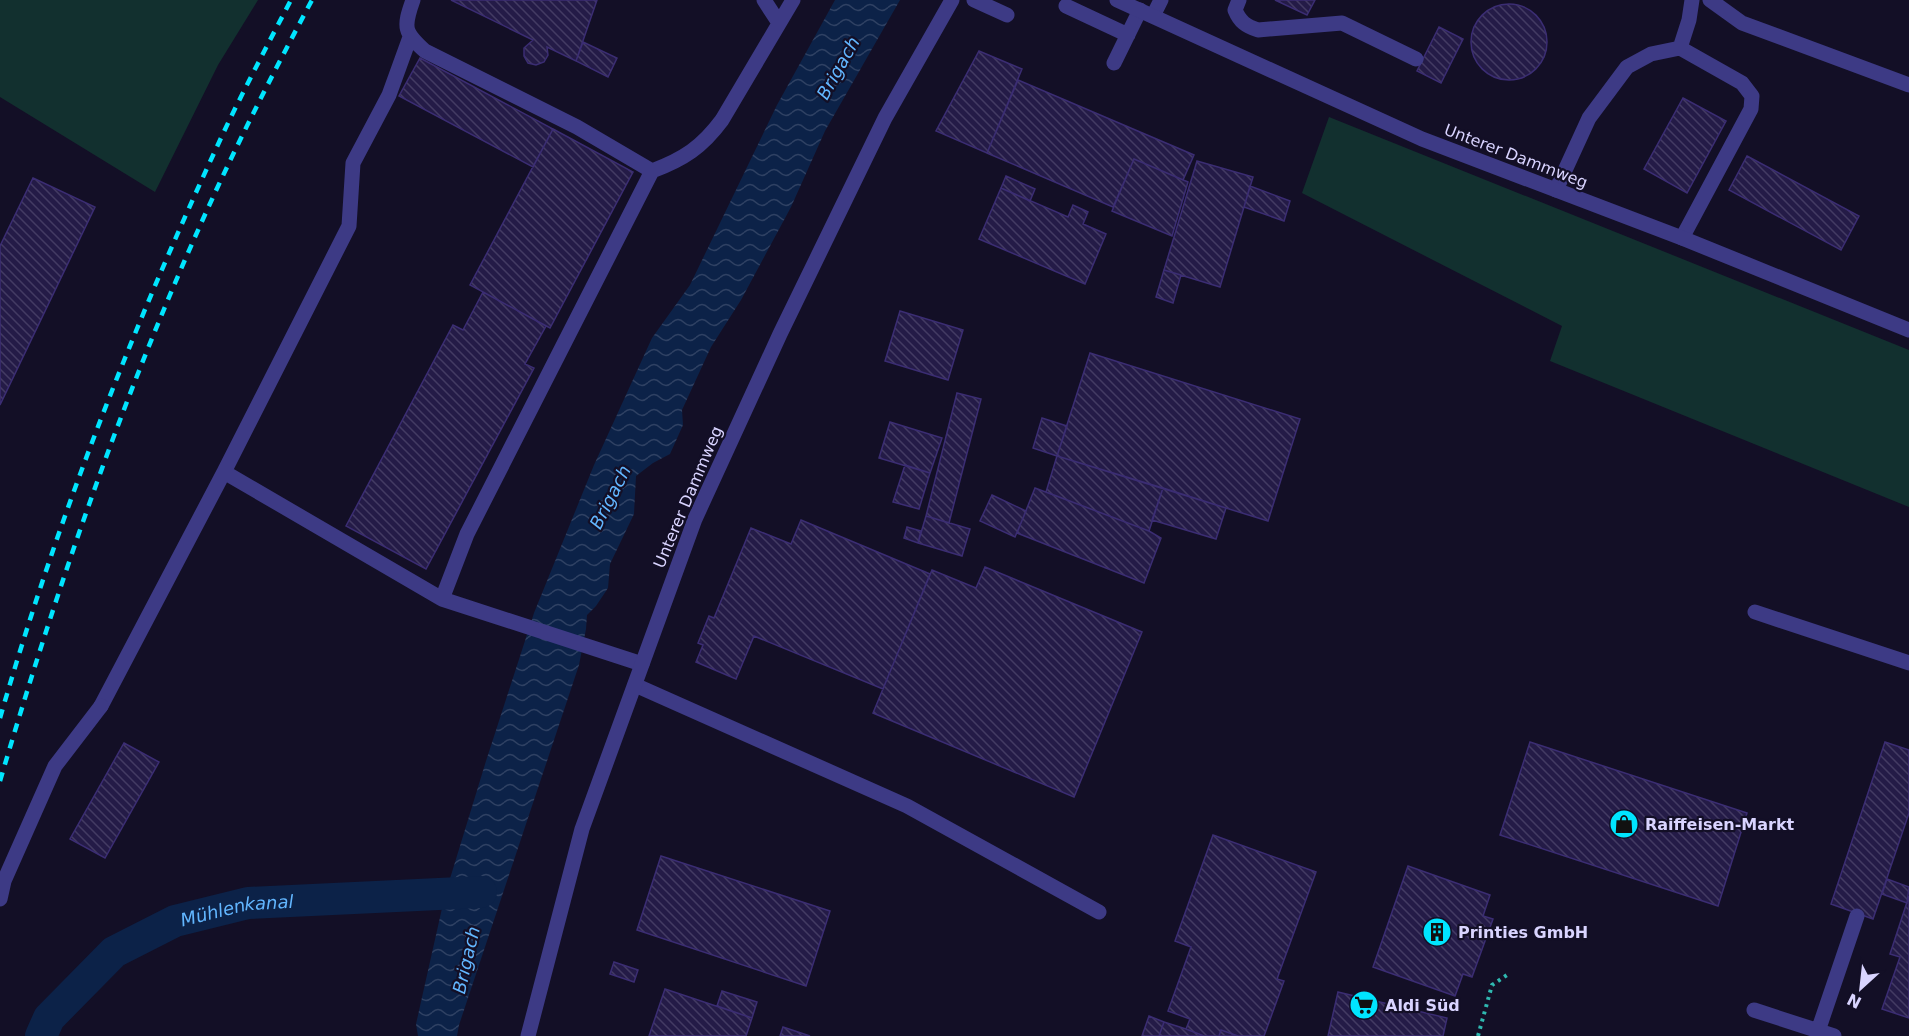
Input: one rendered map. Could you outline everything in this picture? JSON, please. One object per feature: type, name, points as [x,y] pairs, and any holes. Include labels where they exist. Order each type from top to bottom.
[{"type":"street","points":[[413,0],[407,30],[410,37],[425,51],[577,127],[652,171]]},
{"type":"street","points":[[764,0],[779,23]]},
{"type":"street","points":[[442,599],[467,534],[652,171],[692,152],[709,138],[793,0]]},
{"type":"street","name":"Unterer Dammweg","points":[[528,1036],[582,829],[695,519],[775,345],[885,118],[952,0]]},
{"type":"street","points":[[974,0],[1007,15]]},
{"type":"street","name":"Unterer Dammweg","points":[[1118,0],[1422,139],[1682,238],[1909,330]]},
{"type":"street","points":[[1114,63],[1128,34],[1161,0]]},
{"type":"street","points":[[1239,0],[1235,10],[1239,20],[1249,27],[1258,30],[1342,23],[1416,59]]},
{"type":"street","points":[[1680,48],[1689,20],[1692,0]]},
{"type":"street","points":[[1710,0],[1742,23],[1909,85]]},
{"type":"street","points":[[1066,6],[1128,34]]},
{"type":"street","points":[[0,899],[4,880],[55,766],[101,706],[224,472],[349,226],[353,163],[389,95],[410,37]]},
{"type":"street","points":[[1556,190],[1589,118],[1627,67],[1651,54],[1680,48],[1742,83],[1752,96],[1750,109],[1682,238]]},
{"type":"street","points":[[224,472],[442,599],[642,664]]},
{"type":"street","points":[[1755,612],[1909,663]]},
{"type":"street","points":[[635,684],[908,806],[1099,912]]},
{"type":"street","points":[[1818,1031],[1857,916]]},
{"type":"street","points":[[1754,1010],[1834,1036]]},
{"type":"path","points":[[1478,1036],[1492,985],[1507,975]]},
{"type":"green space","points":[[0,0],[258,0],[218,65],[155,192],[0,97]]},
{"type":"green space","points":[[1329,117],[1909,350],[1909,507],[1550,361],[1562,326],[1302,193]]},
{"type":"water","name":"Brigach","points":[[835,0],[900,0],[825,131],[791,207],[741,300],[711,347],[682,410],[683,425],[670,454],[636,476],[634,514],[610,564],[608,588],[587,615],[579,665],[457,1036],[418,1036],[416,1024],[445,895],[534,613],[594,465],[652,338],[690,285],[777,105]]},
{"type":"building","points":[[451,0],[597,0],[576,61],[547,47],[548,55],[544,62],[536,65],[528,63],[524,56],[524,48],[533,40]]},
{"type":"building","points":[[1275,0],[1315,0],[1307,15]]},
{"type":"building","points":[[1509,4],[1523,7],[1536,15],[1544,28],[1547,42],[1544,56],[1536,69],[1523,77],[1509,80],[1495,77],[1482,69],[1474,56],[1471,42],[1474,28],[1482,15],[1495,7]]},
{"type":"building","points":[[1439,27],[1463,39],[1441,83],[1417,71]]},
{"type":"building","points":[[583,42],[617,58],[608,77],[576,61]]},
{"type":"building","points":[[979,51],[1022,69],[987,153],[936,131]]},
{"type":"building","points":[[420,58],[553,129],[533,167],[399,96]]},
{"type":"building","points":[[1018,80],[1194,155],[1183,180],[1134,159],[1113,207],[987,153]]},
{"type":"building","points":[[1683,98],[1726,121],[1687,193],[1644,169]]},
{"type":"building","points":[[553,129],[633,172],[550,328],[470,285]]},
{"type":"building","points":[[1747,156],[1859,216],[1841,250],[1729,190]]},
{"type":"building","points":[[1134,159],[1188,182],[1172,236],[1112,211]]},
{"type":"building","points":[[1197,161],[1253,177],[1220,287],[1164,270]]},
{"type":"building","points":[[1006,176],[1035,189],[1030,201],[1001,188]]},
{"type":"building","points":[[33,178],[95,207],[0,405],[0,246]]},
{"type":"building","points":[[1250,186],[1290,201],[1284,221],[1244,207]]},
{"type":"building","points":[[1001,188],[1068,217],[1073,205],[1088,212],[1083,224],[1106,234],[1085,284],[979,239]]},
{"type":"building","points":[[1164,270],[1181,275],[1173,303],[1156,297]]},
{"type":"building","points":[[483,292],[546,326],[525,364],[534,368],[426,569],[346,526],[453,325],[463,330]]},
{"type":"building","points":[[900,311],[963,330],[948,380],[885,361]]},
{"type":"building","points":[[1090,353],[1300,419],[1268,521],[1057,456]]},
{"type":"building","points":[[957,393],[981,399],[949,523],[926,516]]},
{"type":"building","points":[[1042,418],[1067,426],[1057,456],[1033,448]]},
{"type":"building","points":[[890,422],[942,438],[930,473],[879,458]]},
{"type":"building","points":[[1057,456],[1163,488],[1149,531],[1046,492]]},
{"type":"building","points":[[905,465],[930,473],[919,509],[893,502]]},
{"type":"building","points":[[1035,488],[1149,531],[1161,538],[1144,583],[1017,533]]},
{"type":"building","points":[[1163,488],[1226,508],[1216,539],[1152,520]]},
{"type":"building","points":[[992,495],[1026,511],[1015,537],[980,521]]},
{"type":"building","points":[[926,516],[970,529],[962,556],[918,543]]},
{"type":"building","points":[[801,520],[930,574],[883,689],[754,636],[736,679],[696,662],[703,645],[698,643],[709,616],[714,618],[751,528],[791,544]]},
{"type":"building","points":[[907,527],[921,531],[918,543],[904,538]]},
{"type":"building","points":[[985,567],[1142,632],[1074,797],[873,713],[932,570],[976,588]]},
{"type":"building","name":"Raiffeisen-Markt","points":[[1530,742],[1747,813],[1718,906],[1500,835]]},
{"type":"building","points":[[1885,742],[1909,750],[1909,813],[1873,919],[1831,904]]},
{"type":"building","points":[[124,743],[159,762],[105,858],[70,839]]},
{"type":"building","points":[[1213,835],[1316,872],[1277,979],[1284,981],[1264,1036],[1238,1036],[1221,1030],[1219,1036],[1204,1036],[1186,1029],[1190,1019],[1168,1011],[1191,947],[1175,941]]},
{"type":"building","points":[[661,856],[830,911],[806,986],[637,930]]},
{"type":"building","name":"Printies GmbH","points":[[1408,866],[1490,895],[1483,916],[1493,919],[1472,977],[1463,974],[1455,996],[1373,967]]},
{"type":"building","points":[[1887,879],[1909,887],[1907,903],[1882,894]]},
{"type":"building","points":[[1909,896],[1909,1018],[1882,1009],[1900,957],[1890,954]]},
{"type":"building","points":[[614,962],[638,970],[634,982],[610,974]]},
{"type":"building","points":[[665,989],[752,1018],[746,1036],[649,1036]]},
{"type":"building","points":[[722,991],[757,1002],[752,1018],[717,1006]]},
{"type":"building","name":"Aldi Süd","points":[[1338,992],[1447,1018],[1443,1036],[1328,1036]]},
{"type":"building","points":[[1149,1016],[1164,1022],[1159,1036],[1142,1036]]},
{"type":"building","points":[[1164,1022],[1186,1029],[1204,1036],[1159,1036]]},
{"type":"building","points":[[783,1027],[810,1036],[780,1036]]},
{"type":"building","points":[[1221,1030],[1238,1036],[1219,1036]]},
{"type":"waterway","name":"Mühlenkanal","points":[[41,1036],[49,1018],[114,952],[175,921],[248,903],[481,892]]},
{"type":"railway","points":[[0,718],[48,565],[102,415],[195,194],[229,121],[291,0]]},
{"type":"railway","points":[[0,781],[72,553],[156,328],[231,159],[312,0]]},
{"type":"place","name":"Raiffeisen-Markt","points":[[1624,824]]},
{"type":"place","name":"Printies GmbH","points":[[1437,932]]},
{"type":"place","name":"Aldi Süd","points":[[1364,1005]]}]
